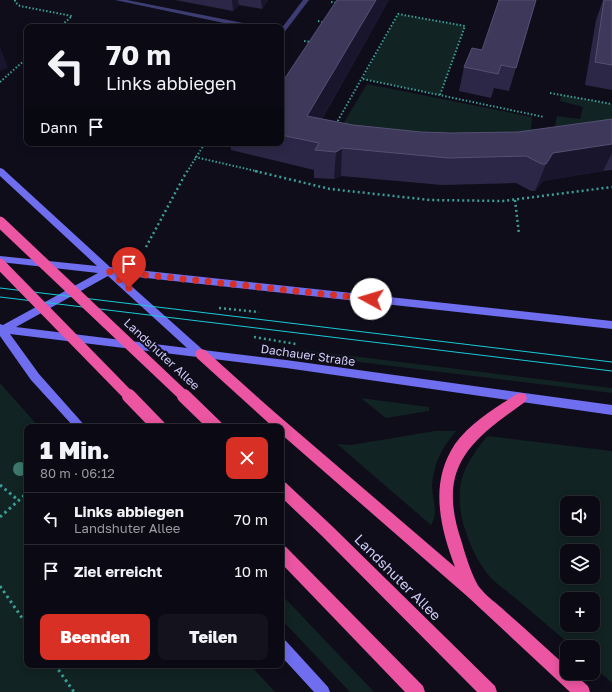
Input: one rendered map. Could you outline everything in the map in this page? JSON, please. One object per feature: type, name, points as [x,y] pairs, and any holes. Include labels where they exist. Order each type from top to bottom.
[{"type":"highway","name":"Landshuter Allee","points":[[0,222],[213,424]]},
{"type":"highway","points":[[0,264],[156,424]]},
{"type":"highway","points":[[201,354],[279,424]]},
{"type":"highway","points":[[473,592],[455,549],[447,519],[446,490],[450,469],[460,450],[472,436],[488,421],[521,398]]},
{"type":"highway","points":[[284,429],[473,592],[582,692]]},
{"type":"highway","name":"Landshuter Allee","points":[[284,491],[327,531],[490,692]]},
{"type":"highway","points":[[284,555],[417,692]]},
{"type":"main road","points":[[0,170],[201,354]]},
{"type":"main road","points":[[0,259],[612,325]]},
{"type":"main road","points":[[77,424],[35,377],[1,329],[109,271]]},
{"type":"main road","name":"Dachauer Straße","points":[[1,329],[286,364],[612,410]]},
{"type":"main road","points":[[284,649],[323,692]]},
{"type":"street","points":[[118,0],[238,24]]},
{"type":"street","points":[[284,29],[306,0]]},
{"type":"path","points":[[16,0],[15,2],[20,6],[72,16],[63,24]]},
{"type":"path","points":[[331,2],[344,4]]},
{"type":"path","points":[[335,125],[363,79],[398,14],[465,26],[440,95]]},
{"type":"path","points":[[318,22],[330,24]]},
{"type":"path","points":[[304,41],[318,44]]},
{"type":"path","points":[[0,82],[24,60]]},
{"type":"path","points":[[363,79],[544,117]]},
{"type":"path","points":[[550,93],[612,104]]},
{"type":"path","points":[[146,246],[195,157],[203,146]]},
{"type":"path","points":[[195,157],[330,189],[430,200],[503,201],[612,187]]},
{"type":"path","points":[[515,200],[519,234]]},
{"type":"path","points":[[219,308],[259,312]]},
{"type":"path","points":[[254,337],[296,344]]},
{"type":"path","points":[[0,485],[18,500]]},
{"type":"path","points":[[0,517],[24,495]]},
{"type":"path","points":[[0,586],[24,620]]},
{"type":"path","points":[[57,668],[74,692]]},
{"type":"shaded area","points":[[398,14],[465,26],[440,95],[363,79]]},
{"type":"shaded area","points":[[367,84],[532,117],[531,132],[437,140],[340,129]]},
{"type":"shaded area","points":[[561,95],[612,104],[612,126],[554,131],[557,116],[580,119],[583,107],[560,101]]},
{"type":"shaded area","points":[[303,350],[612,388],[612,393],[310,356]]},
{"type":"shaded area","points":[[0,383],[36,424],[24,424],[24,668],[253,668],[275,692],[0,692]]},
{"type":"shaded area","points":[[361,398],[429,407],[429,411],[386,418]]},
{"type":"shaded area","points":[[435,431],[456,431],[443,449],[435,469],[432,490],[435,516],[431,525],[337,444],[351,445]]},
{"type":"shaded area","points":[[487,436],[612,451],[612,683],[600,672],[600,640],[565,640],[494,581],[476,557],[465,531],[460,503],[462,478],[473,456]]},
{"type":"shaded area","points":[[284,597],[374,692],[350,692],[284,622]]},
{"type":"building","points":[[337,0],[376,0],[307,116],[353,125],[421,132],[451,133],[518,132],[612,119],[612,144],[553,153],[546,164],[542,164],[526,156],[448,158],[342,148],[336,152],[315,150],[319,143],[284,136],[284,80]]},
{"type":"building","points":[[499,0],[536,0],[516,68],[501,65],[498,74],[464,67],[472,48],[482,50]]},
{"type":"building","points":[[604,0],[612,0],[612,65],[595,62]]},
{"type":"tram line","points":[[0,288],[612,362]]},
{"type":"tram line","points":[[0,297],[612,371]]},
{"type":"route","points":[[129,288],[109,271],[371,299]]}]
